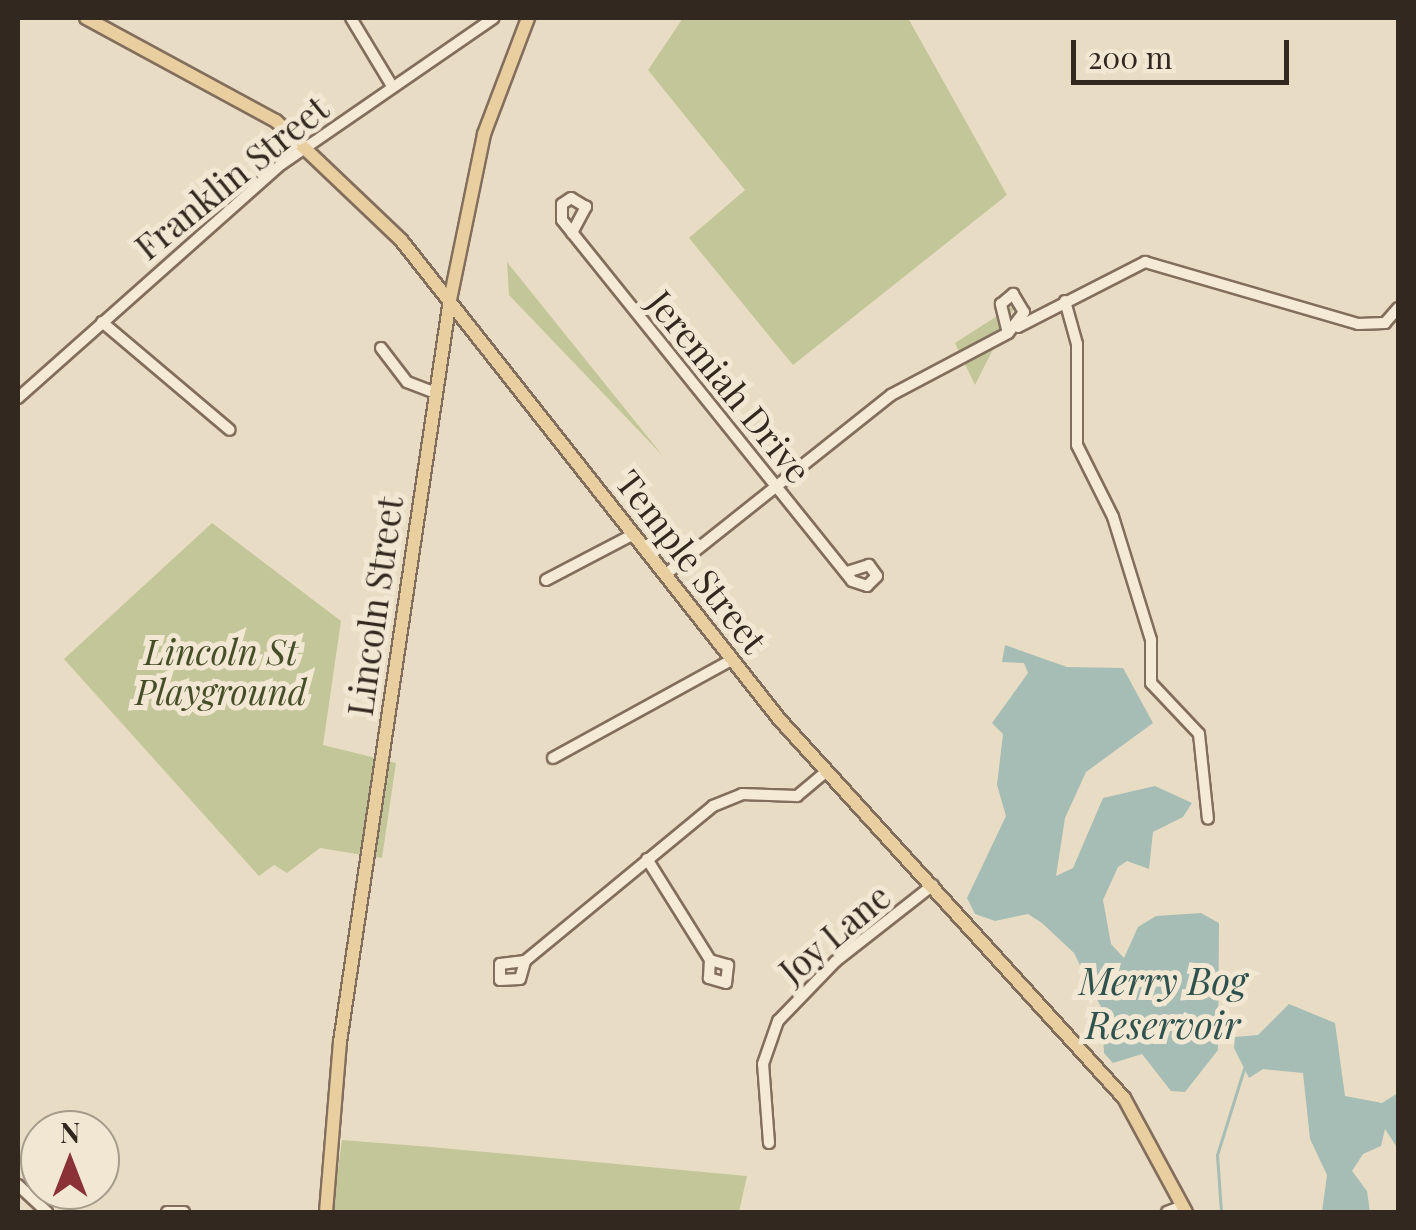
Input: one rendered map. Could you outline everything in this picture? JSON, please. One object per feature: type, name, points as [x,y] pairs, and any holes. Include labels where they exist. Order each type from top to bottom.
[{"type":"main road","name":"Temple Street","points":[[86,18],[240,98],[307,145],[450,300],[731,660],[1124,1098],[1185,1209]]},
{"type":"main road","name":"Lincoln Street","points":[[326,1212],[340,1042],[450,300],[487,125],[528,18]]},
{"type":"street","points":[[351,18],[392,86]]},
{"type":"street","name":"Franklin Street","points":[[18,398],[307,145],[494,18]]},
{"type":"street","name":"Jeremiah Drive","points":[[572,233],[847,572]]},
{"type":"street","points":[[666,574],[891,394],[1128,266],[1151,262],[1358,324],[1385,323],[1398,308]]},
{"type":"street","points":[[1064,302],[1076,344],[1076,445],[1118,534],[1151,640],[1151,683],[1200,734],[1208,819]]},
{"type":"street","points":[[102,322],[230,430]]},
{"type":"street","points":[[381,348],[407,382],[435,393]]},
{"type":"street","points":[[546,580],[634,534]]},
{"type":"street","points":[[553,758],[731,660]]},
{"type":"street","points":[[525,961],[719,802],[742,794],[797,796],[827,771]]},
{"type":"street","points":[[647,859],[710,960]]},
{"type":"street","name":"Joy Lane","points":[[769,1143],[773,1112],[763,1064],[778,1021],[836,961],[933,885]]},
{"type":"street","points":[[18,1185],[47,1212]]},
{"type":"street","points":[[1167,1212],[1185,1209]]},
{"type":"street","points":[[167,1212],[184,1212]]},
{"type":"green space","points":[[683,18],[908,18],[1007,195],[793,365],[689,238],[745,190],[648,70]]},
{"type":"green space","points":[[507,262],[663,456],[509,295]]},
{"type":"green space","points":[[1016,304],[975,385],[955,343]]},
{"type":"green space","name":"Lincoln St Playground","points":[[212,523],[341,621],[323,745],[396,763],[382,858],[320,848],[287,873],[274,865],[259,876],[64,659]]},
{"type":"green space","points":[[342,1140],[747,1176],[739,1212],[332,1212]]},
{"type":"water","name":"Merry Bog Reservoir","points":[[1005,645],[1067,667],[1123,668],[1153,723],[1086,772],[1065,818],[1056,876],[1073,868],[1103,798],[1155,786],[1192,803],[1183,817],[1153,832],[1149,869],[1127,861],[1118,867],[1103,900],[1111,944],[1124,958],[1138,927],[1156,916],[1201,913],[1219,923],[1218,1050],[1185,1092],[1171,1091],[1142,1054],[1113,1063],[1104,1053],[1102,1009],[1074,953],[1042,923],[1028,914],[995,921],[975,914],[967,898],[1006,816],[997,785],[1003,734],[992,723],[1028,673],[1024,663],[1002,662]]},
{"type":"water","points":[[1289,1004],[1335,1023],[1345,1096],[1382,1103],[1398,1093],[1398,1149],[1385,1129],[1381,1146],[1363,1154],[1352,1171],[1367,1191],[1370,1212],[1322,1212],[1327,1175],[1310,1139],[1303,1073],[1263,1069],[1249,1078],[1234,1048],[1235,1037],[1258,1035]]},
{"type":"waterway","points":[[1221,1212],[1217,1155],[1244,1069]]}]
